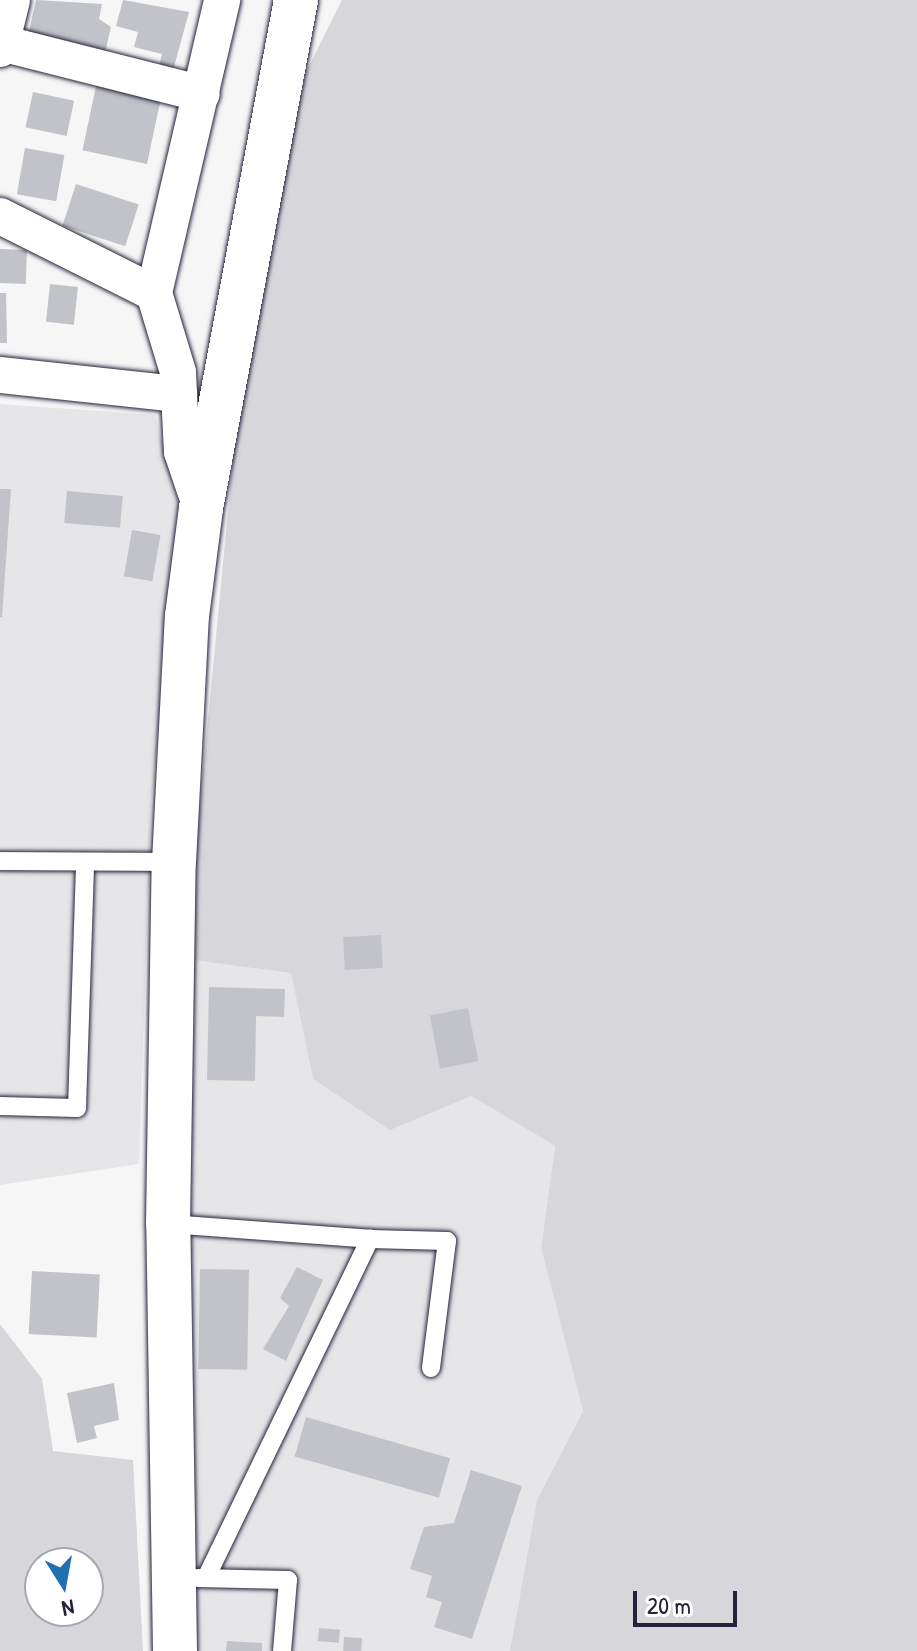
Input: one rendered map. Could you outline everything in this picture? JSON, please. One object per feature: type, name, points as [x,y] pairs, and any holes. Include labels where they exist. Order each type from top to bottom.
[{"type":"street","points":[[12,0],[1,46],[202,94]]},
{"type":"street","points":[[201,508],[182,452],[178,372],[154,293],[222,0]]},
{"type":"street","points":[[175,1651],[190,1578],[168,1224],[174,862],[187,616],[201,508],[296,0]]},
{"type":"street","points":[[0,216],[154,293]]},
{"type":"street","points":[[0,375],[179,394]]},
{"type":"lane","points":[[0,861],[174,862]]},
{"type":"lane","points":[[0,1106],[77,1108],[85,862]]},
{"type":"lane","points":[[168,1224],[370,1239],[447,1241],[431,1368]]},
{"type":"lane","points":[[282,1651],[288,1580],[190,1578],[370,1239]]},
{"type":"shaded area","points":[[342,0],[917,0],[917,1651],[510,1651],[537,1500],[583,1411],[541,1248],[555,1146],[471,1096],[390,1130],[313,1079],[291,973],[185,959],[241,376],[306,72]]},
{"type":"shaded area","points":[[0,404],[155,415],[181,511],[151,803],[139,1164],[0,1185]]},
{"type":"shaded area","points":[[185,959],[291,973],[313,1079],[471,1096],[555,1146],[541,1248],[583,1411],[537,1500],[510,1651],[188,1651]]},
{"type":"shaded area","points":[[0,1324],[42,1379],[53,1451],[133,1460],[143,1651],[0,1651]]},
{"type":"building","points":[[36,0],[102,4],[99,19],[111,27],[105,53],[28,36]]},
{"type":"building","points":[[123,0],[189,12],[171,78],[157,74],[162,54],[134,47],[138,32],[116,26]]},
{"type":"building","points":[[98,77],[163,91],[147,164],[82,150]]},
{"type":"building","points":[[33,92],[74,101],[67,136],[26,127]]},
{"type":"building","points":[[25,148],[64,155],[56,201],[17,194]]},
{"type":"building","points":[[76,184],[139,204],[125,246],[62,226]]},
{"type":"building","points":[[0,249],[27,250],[26,284],[0,283]]},
{"type":"building","points":[[50,284],[78,287],[74,325],[46,322]]},
{"type":"building","points":[[0,293],[6,293],[7,343],[0,343]]},
{"type":"building","points":[[0,489],[11,489],[2,617],[0,617]]},
{"type":"building","points":[[67,491],[123,496],[120,528],[64,523]]},
{"type":"building","points":[[132,530],[161,535],[152,581],[124,576]]},
{"type":"building","points":[[381,935],[383,968],[345,970],[343,937]]},
{"type":"building","points":[[209,987],[285,989],[284,1017],[256,1016],[255,1081],[207,1080]]},
{"type":"building","points":[[468,1008],[478,1061],[440,1068],[430,1015]]},
{"type":"building","points":[[297,1267],[323,1280],[286,1361],[263,1349],[289,1306],[280,1298]]},
{"type":"building","points":[[200,1269],[249,1270],[247,1370],[198,1369]]},
{"type":"building","points":[[32,1271],[100,1275],[97,1337],[29,1334]]},
{"type":"building","points":[[114,1383],[119,1420],[94,1426],[97,1438],[77,1443],[67,1393]]},
{"type":"building","points":[[306,1417],[450,1458],[439,1498],[295,1456]]},
{"type":"building","points":[[471,1470],[522,1486],[472,1639],[434,1627],[442,1602],[426,1597],[432,1576],[410,1569],[424,1527],[454,1523]]},
{"type":"building","points":[[319,1628],[340,1630],[339,1643],[318,1641]]},
{"type":"building","points":[[344,1637],[362,1638],[361,1651],[343,1651]]},
{"type":"building","points":[[227,1641],[262,1643],[262,1651],[226,1651]]}]
